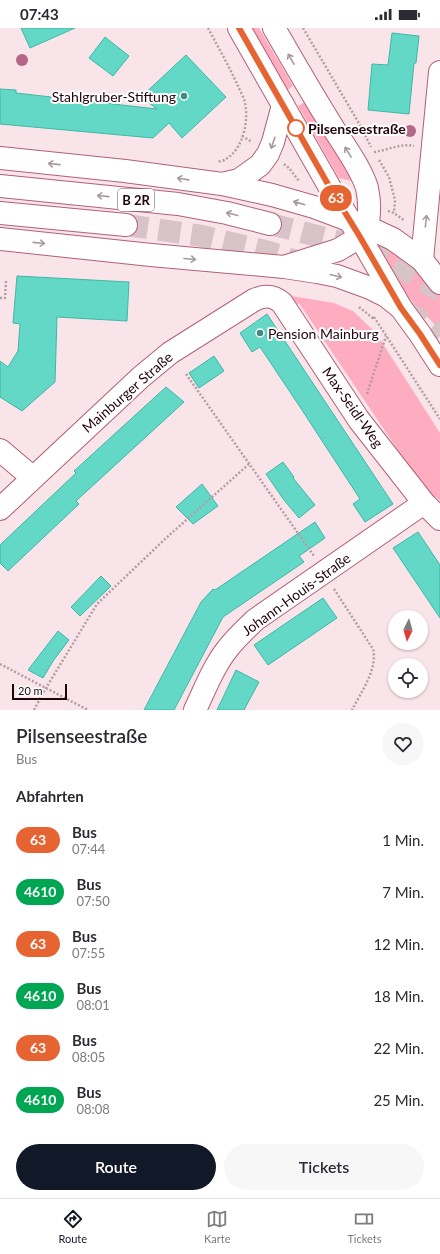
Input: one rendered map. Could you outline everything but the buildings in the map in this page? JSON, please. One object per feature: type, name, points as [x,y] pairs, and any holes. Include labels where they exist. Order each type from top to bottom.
[{"type":"main road","points":[[239,28],[283,105],[359,228],[401,308],[440,365]]},
{"type":"main road","points":[[274,28],[317,82],[366,186],[370,203],[370,214],[338,250],[284,267]]},
{"type":"main road","points":[[422,260],[434,194],[433,145],[440,72]]},
{"type":"main road","points":[[222,184],[239,180],[260,165],[268,154],[273,142],[283,105],[317,82]]},
{"type":"main road","points":[[0,158],[124,171],[222,184],[279,197],[314,207],[359,228],[393,239],[422,260],[440,283]]},
{"type":"main road","name":"B 2R","points":[[0,186],[178,204],[227,213],[270,224]]},
{"type":"main road","name":"B 2R","points":[[0,213],[126,225]]},
{"type":"main road","points":[[0,239],[284,267],[337,276],[370,288],[386,296],[401,308]]},
{"type":"main road","name":"Mainburger Straße","points":[[0,508],[141,377],[170,353],[254,300],[261,297],[268,297]]},
{"type":"main road","name":"Max-Seidl-Weg","points":[[268,297],[276,298],[282,303],[359,420],[424,503],[440,519]]},
{"type":"main road","points":[[0,450],[33,478]]},
{"type":"main road","name":"Johann-Houis-Straße","points":[[194,710],[228,648],[255,620],[424,503]]},
{"type":"path","points":[[208,28],[231,71],[245,102],[246,116],[240,143],[235,151],[226,159],[217,163],[211,163]]},
{"type":"path","points":[[303,28],[360,125],[374,152],[384,151],[406,144],[417,146],[433,145]]},
{"type":"path","points":[[317,82],[329,73]]},
{"type":"path","points":[[0,298],[5,298],[6,280]]},
{"type":"path","points":[[355,304],[374,319],[440,419]]},
{"type":"path","points":[[359,420],[386,336]]},
{"type":"path","points":[[186,374],[318,562],[373,649],[374,665],[352,710]]},
{"type":"path","points":[[34,710],[97,604],[164,539],[249,464]]},
{"type":"path","points":[[0,664],[88,710]]},
{"type":"shaded area","points":[[249,28],[259,28],[293,86],[287,90]]},
{"type":"shaded area","points":[[307,101],[356,182],[339,178],[298,106]]},
{"type":"shaded area","points":[[378,246],[392,251],[402,258],[431,282],[437,290],[440,295],[440,330],[405,294]]},
{"type":"shaded area","points":[[285,295],[334,303],[353,311],[376,333],[440,433],[440,501],[436,497],[428,495],[299,303],[293,307]]},
{"type":"tunnel","points":[[270,224],[345,243],[379,255],[440,291]]},
{"type":"tunnel","points":[[126,225],[202,236],[269,252],[308,265]]},
{"type":"tunnel","points":[[404,310],[440,336]]},
{"type":"bus line","name":"63","points":[[239,28],[333,193],[401,308],[440,365]]},
{"type":"place","name":"Stahlgruber-Stiftung","points":[[184,96]]},
{"type":"place","name":"Pilsenseestraße","points":[[296,128]]},
{"type":"place","name":"Pension Mainburg","points":[[260,333]]}]
